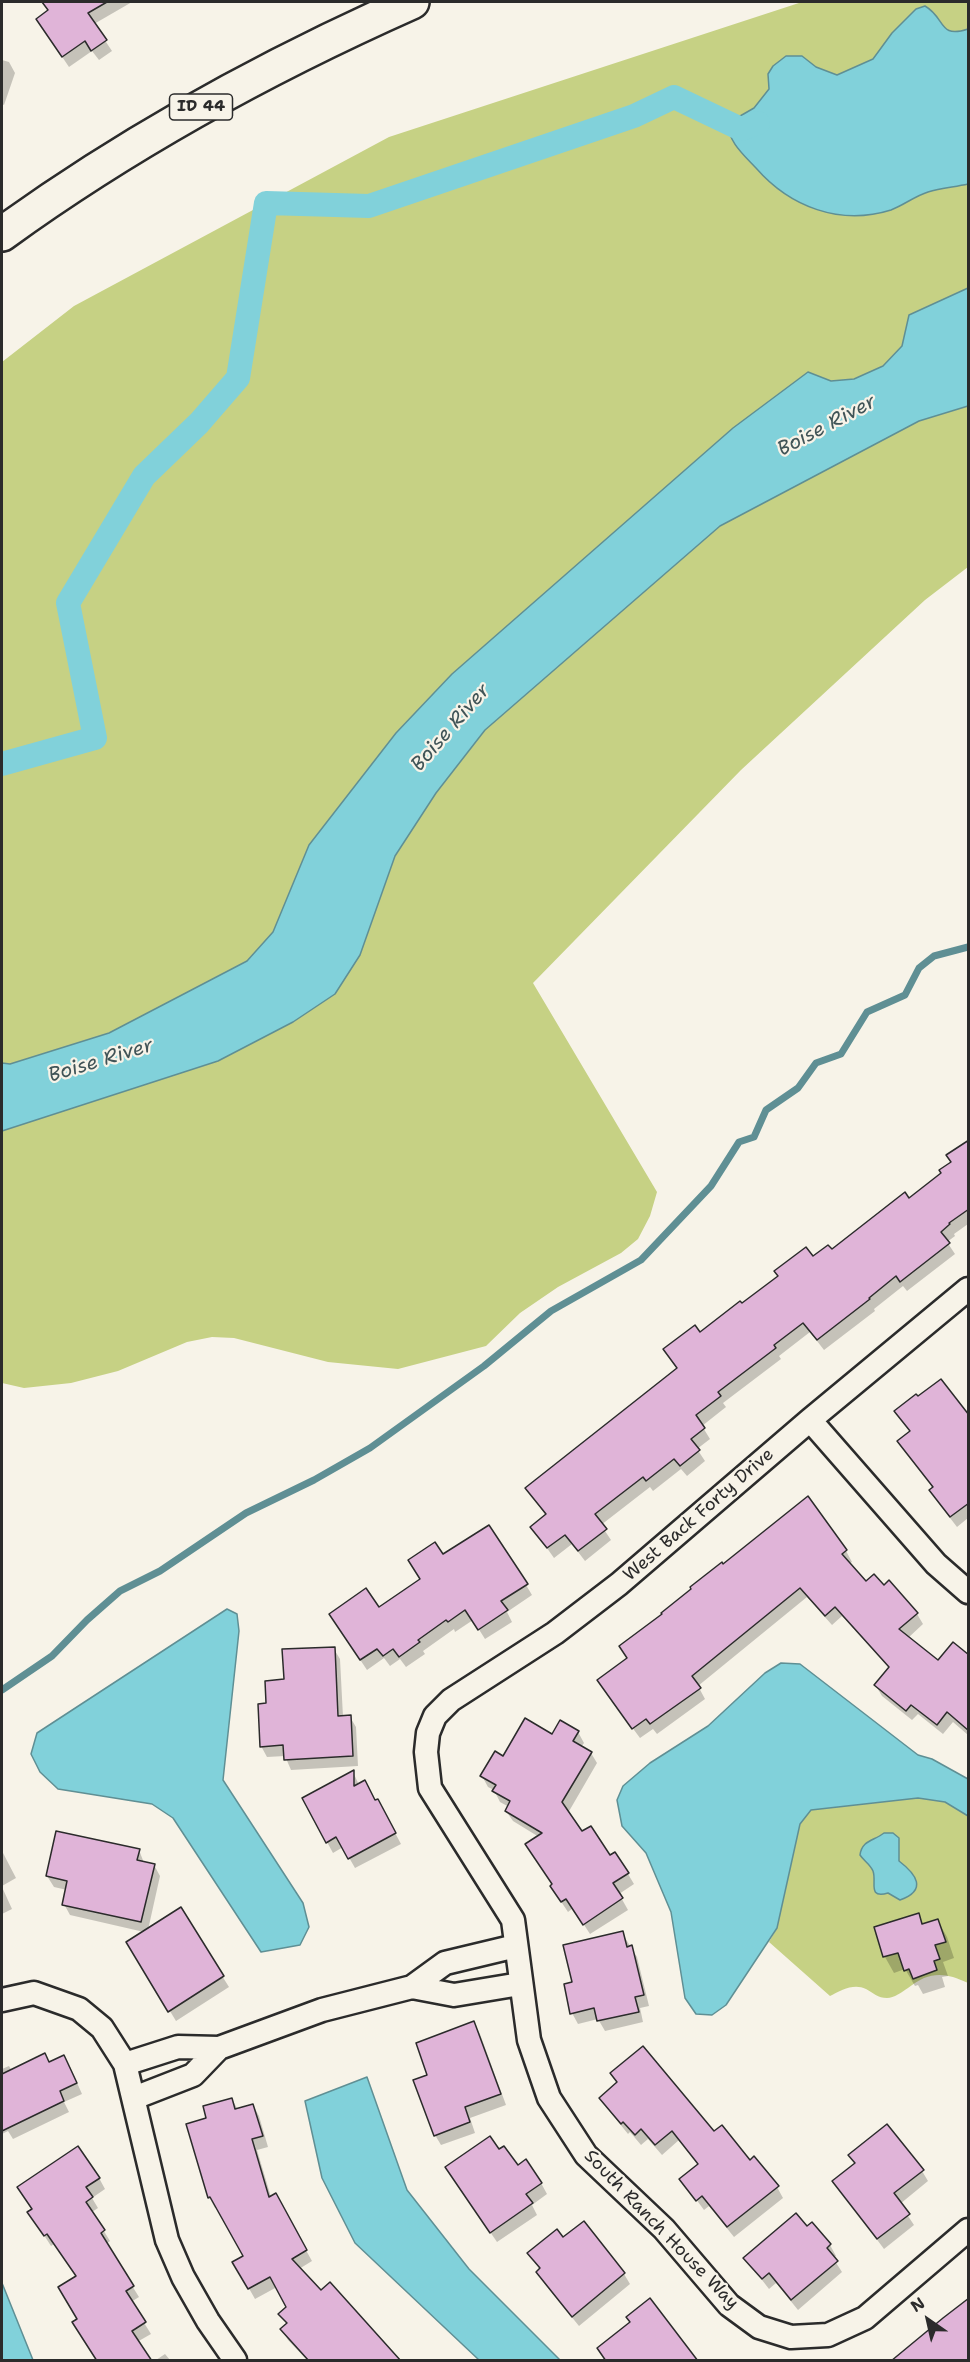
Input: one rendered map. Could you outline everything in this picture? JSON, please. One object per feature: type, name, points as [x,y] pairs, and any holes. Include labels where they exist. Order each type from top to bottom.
[{"type":"main road","name":"ID 44","points":[[2,234],[97,169],[217,98],[347,30],[412,2]]},
{"type":"street","name":"West Back Forty Drive","points":[[428,1733],[435,1716],[451,1700],[555,1633],[619,1584],[810,1420],[969,1289]]},
{"type":"street","points":[[810,1420],[929,1557],[969,1592]]},
{"type":"street","name":"South Ranch House Way","points":[[428,1733],[426,1769],[430,1788],[513,1920],[529,2040],[549,2098],[586,2155],[663,2229],[729,2305],[759,2327],[791,2337],[828,2335],[866,2318],[969,2230]]},
{"type":"street","points":[[125,2064],[178,2047],[219,2048],[322,2010],[412,1987],[445,1964],[516,1947]]},
{"type":"street","points":[[412,1987],[454,1995],[520,1984]]},
{"type":"street","points":[[2,2000],[34,1994],[79,2009],[102,2028],[125,2064],[167,2240],[183,2277],[208,2321],[235,2361]]},
{"type":"street","points":[[134,2098],[193,2075],[219,2048]]},
{"type":"green space","points":[[802,2],[968,2],[968,288],[909,315],[902,346],[883,366],[854,379],[831,381],[808,372],[452,674],[396,733],[309,845],[273,932],[247,961],[109,1033],[10,1064],[2,1063],[2,362],[74,306],[389,137]]},
{"type":"green space","points":[[968,406],[968,567],[925,600],[741,770],[533,983],[657,1192],[650,1216],[638,1239],[621,1253],[558,1287],[520,1313],[486,1346],[398,1369],[328,1362],[234,1338],[212,1337],[187,1342],[118,1371],[71,1383],[24,1388],[2,1383],[2,1131],[218,1061],[360,955],[395,856],[436,793],[485,730],[720,526],[919,421]]},
{"type":"green space","points":[[918,1798],[945,1802],[968,1816],[968,1983],[952,1977],[937,1975],[923,1978],[890,1998],[881,1997],[861,1987],[852,1987],[830,1996],[769,1942],[777,1928],[800,1823],[811,1810]]},
{"type":"water","points":[[925,6],[947,29],[958,31],[968,29],[968,184],[928,192],[891,210],[853,216],[817,210],[800,203],[769,182],[738,148],[731,136],[728,123],[754,108],[769,89],[768,74],[773,66],[786,56],[802,56],[816,67],[837,75],[873,59],[892,33],[916,9]]},
{"type":"water","name":"Boise River","points":[[968,288],[968,406],[919,421],[720,526],[485,730],[436,793],[395,856],[360,955],[335,994],[293,1022],[218,1061],[2,1131],[2,1063],[10,1064],[109,1033],[247,961],[273,932],[309,845],[396,733],[452,674],[733,428],[808,372],[831,381],[854,379],[883,366],[902,346],[909,315]]},
{"type":"water","points":[[227,1609],[237,1614],[239,1631],[223,1780],[303,1903],[309,1927],[300,1945],[261,1952],[173,1818],[152,1804],[58,1789],[40,1772],[31,1754],[37,1733]]},
{"type":"water","points":[[781,1663],[800,1664],[918,1755],[932,1759],[968,1779],[968,1816],[945,1802],[918,1798],[811,1810],[800,1824],[777,1928],[726,2005],[712,2015],[696,2014],[685,1998],[671,1912],[646,1853],[622,1826],[617,1800],[623,1786],[650,1763],[708,1726],[765,1673]]},
{"type":"water","points":[[884,1833],[893,1833],[899,1838],[899,1861],[910,1871],[916,1882],[914,1892],[900,1900],[888,1893],[877,1894],[875,1892],[873,1871],[860,1855],[863,1846]]},
{"type":"water","points":[[367,2077],[407,2190],[469,2269],[560,2360],[479,2360],[355,2243],[322,2178],[305,2101]]},
{"type":"water","points":[[2,2283],[33,2360],[2,2360]]},
{"type":"building","points":[[42,2],[107,2],[88,13],[107,40],[91,51],[85,41],[62,57],[36,19],[48,10]]},
{"type":"building","points":[[969,1140],[969,1209],[949,1223],[941,1232],[950,1243],[900,1282],[896,1276],[817,1340],[803,1323],[774,1345],[776,1348],[718,1392],[721,1396],[696,1415],[705,1428],[691,1439],[700,1450],[680,1466],[674,1459],[646,1481],[643,1477],[595,1514],[607,1529],[578,1551],[565,1535],[547,1548],[530,1527],[546,1514],[525,1488],[677,1368],[663,1349],[695,1325],[700,1332],[740,1301],[742,1303],[778,1276],[774,1271],[806,1247],[813,1256],[828,1245],[832,1249],[905,1192],[909,1198],[941,1173],[939,1170],[951,1162],[946,1155]]},
{"type":"building","points":[[941,1379],[969,1415],[969,1503],[950,1517],[929,1490],[933,1487],[897,1441],[910,1431],[894,1411]]},
{"type":"building","points":[[808,1496],[847,1550],[842,1554],[866,1581],[874,1574],[884,1585],[889,1580],[918,1613],[899,1629],[938,1660],[953,1642],[969,1655],[969,1731],[947,1712],[937,1725],[911,1705],[906,1711],[874,1685],[889,1667],[835,1607],[825,1616],[800,1588],[692,1676],[701,1688],[650,1724],[646,1719],[632,1729],[597,1680],[627,1658],[619,1646],[662,1614],[691,1589],[690,1587],[722,1562],[723,1564]]},
{"type":"building","points":[[489,1525],[528,1584],[501,1601],[508,1610],[478,1630],[465,1610],[448,1622],[446,1620],[399,1657],[393,1649],[383,1656],[377,1649],[360,1660],[329,1614],[366,1588],[379,1607],[420,1579],[408,1560],[435,1542],[443,1554]]},
{"type":"building","points":[[335,1647],[338,1716],[351,1715],[353,1756],[284,1760],[283,1745],[260,1747],[258,1704],[266,1703],[265,1681],[284,1679],[282,1649]]},
{"type":"building","points":[[525,1718],[552,1734],[560,1720],[579,1731],[573,1741],[592,1752],[562,1802],[582,1831],[591,1826],[610,1855],[615,1852],[629,1873],[613,1883],[623,1898],[583,1925],[566,1899],[561,1902],[550,1886],[552,1884],[525,1844],[542,1833],[505,1811],[510,1801],[492,1791],[496,1785],[480,1776],[495,1751],[503,1756]]},
{"type":"building","points":[[354,1770],[354,1786],[365,1780],[396,1833],[348,1859],[336,1837],[326,1843],[302,1798]]},
{"type":"building","points":[[56,1831],[140,1849],[137,1860],[155,1864],[141,1922],[62,1905],[67,1881],[46,1876]]},
{"type":"building","points":[[181,1907],[224,1976],[168,2012],[126,1942]]},
{"type":"building","points":[[919,1913],[922,1924],[938,1919],[946,1942],[935,1945],[940,1959],[934,1961],[937,1970],[913,1979],[909,1969],[904,1971],[898,1953],[883,1957],[874,1927]]},
{"type":"building","points":[[623,1931],[627,1947],[632,1945],[644,1995],[635,1997],[639,2012],[597,2021],[594,2008],[570,2014],[564,1984],[572,1982],[563,1945]]},
{"type":"building","points":[[474,2021],[501,2094],[465,2107],[470,2122],[434,2136],[413,2080],[427,2075],[416,2043]]},
{"type":"building","points":[[643,2046],[714,2131],[722,2125],[750,2160],[754,2156],[779,2186],[727,2227],[702,2196],[696,2201],[679,2179],[698,2164],[672,2131],[655,2145],[641,2129],[635,2135],[623,2122],[621,2124],[599,2098],[617,2082],[610,2073]]},
{"type":"building","points":[[45,2053],[49,2062],[64,2055],[77,2083],[60,2091],[64,2101],[2,2131],[2,2074]]},
{"type":"building","points":[[232,2098],[235,2109],[253,2104],[263,2136],[252,2139],[269,2197],[276,2193],[307,2250],[292,2259],[321,2290],[330,2282],[401,2361],[309,2361],[280,2329],[287,2323],[278,2314],[286,2307],[270,2277],[248,2289],[232,2262],[243,2256],[210,2197],[208,2198],[186,2124],[206,2118],[203,2106]]},
{"type":"building","points":[[887,2124],[924,2170],[894,2193],[910,2214],[877,2239],[832,2181],[855,2163],[848,2155]]},
{"type":"building","points":[[490,2136],[499,2149],[504,2146],[518,2165],[526,2159],[542,2183],[526,2194],[533,2203],[490,2233],[445,2167]]},
{"type":"building","points":[[78,2146],[100,2178],[86,2187],[93,2197],[86,2202],[105,2230],[101,2233],[134,2286],[126,2291],[146,2322],[132,2331],[152,2361],[97,2361],[72,2322],[77,2319],[58,2287],[76,2276],[47,2234],[44,2236],[27,2212],[32,2209],[17,2187]]},
{"type":"building","points":[[796,2213],[807,2226],[812,2222],[831,2244],[827,2248],[838,2261],[791,2300],[769,2273],[762,2279],[743,2258]]},
{"type":"building","points":[[584,2221],[625,2273],[572,2317],[536,2272],[540,2268],[527,2253],[557,2229],[563,2237]]},
{"type":"building","points":[[650,2298],[698,2361],[606,2361],[597,2348],[630,2322],[626,2317]]},
{"type":"building","points":[[969,2298],[969,2361],[891,2361],[943,2318]]},
{"type":"waterway","points":[[2,764],[95,738],[68,603],[144,476],[199,423],[238,378],[266,203],[369,206],[634,116],[674,97],[741,129],[758,123]]},
{"type":"waterway","points":[[2,1690],[52,1656],[87,1620],[120,1591],[160,1571],[246,1513],[314,1480],[370,1448],[484,1366],[551,1311],[641,1260],[711,1186],[739,1142],[754,1137],[766,1110],[798,1088],[816,1063],[841,1054],[867,1012],[905,995],[919,968],[934,956],[968,947]]}]
